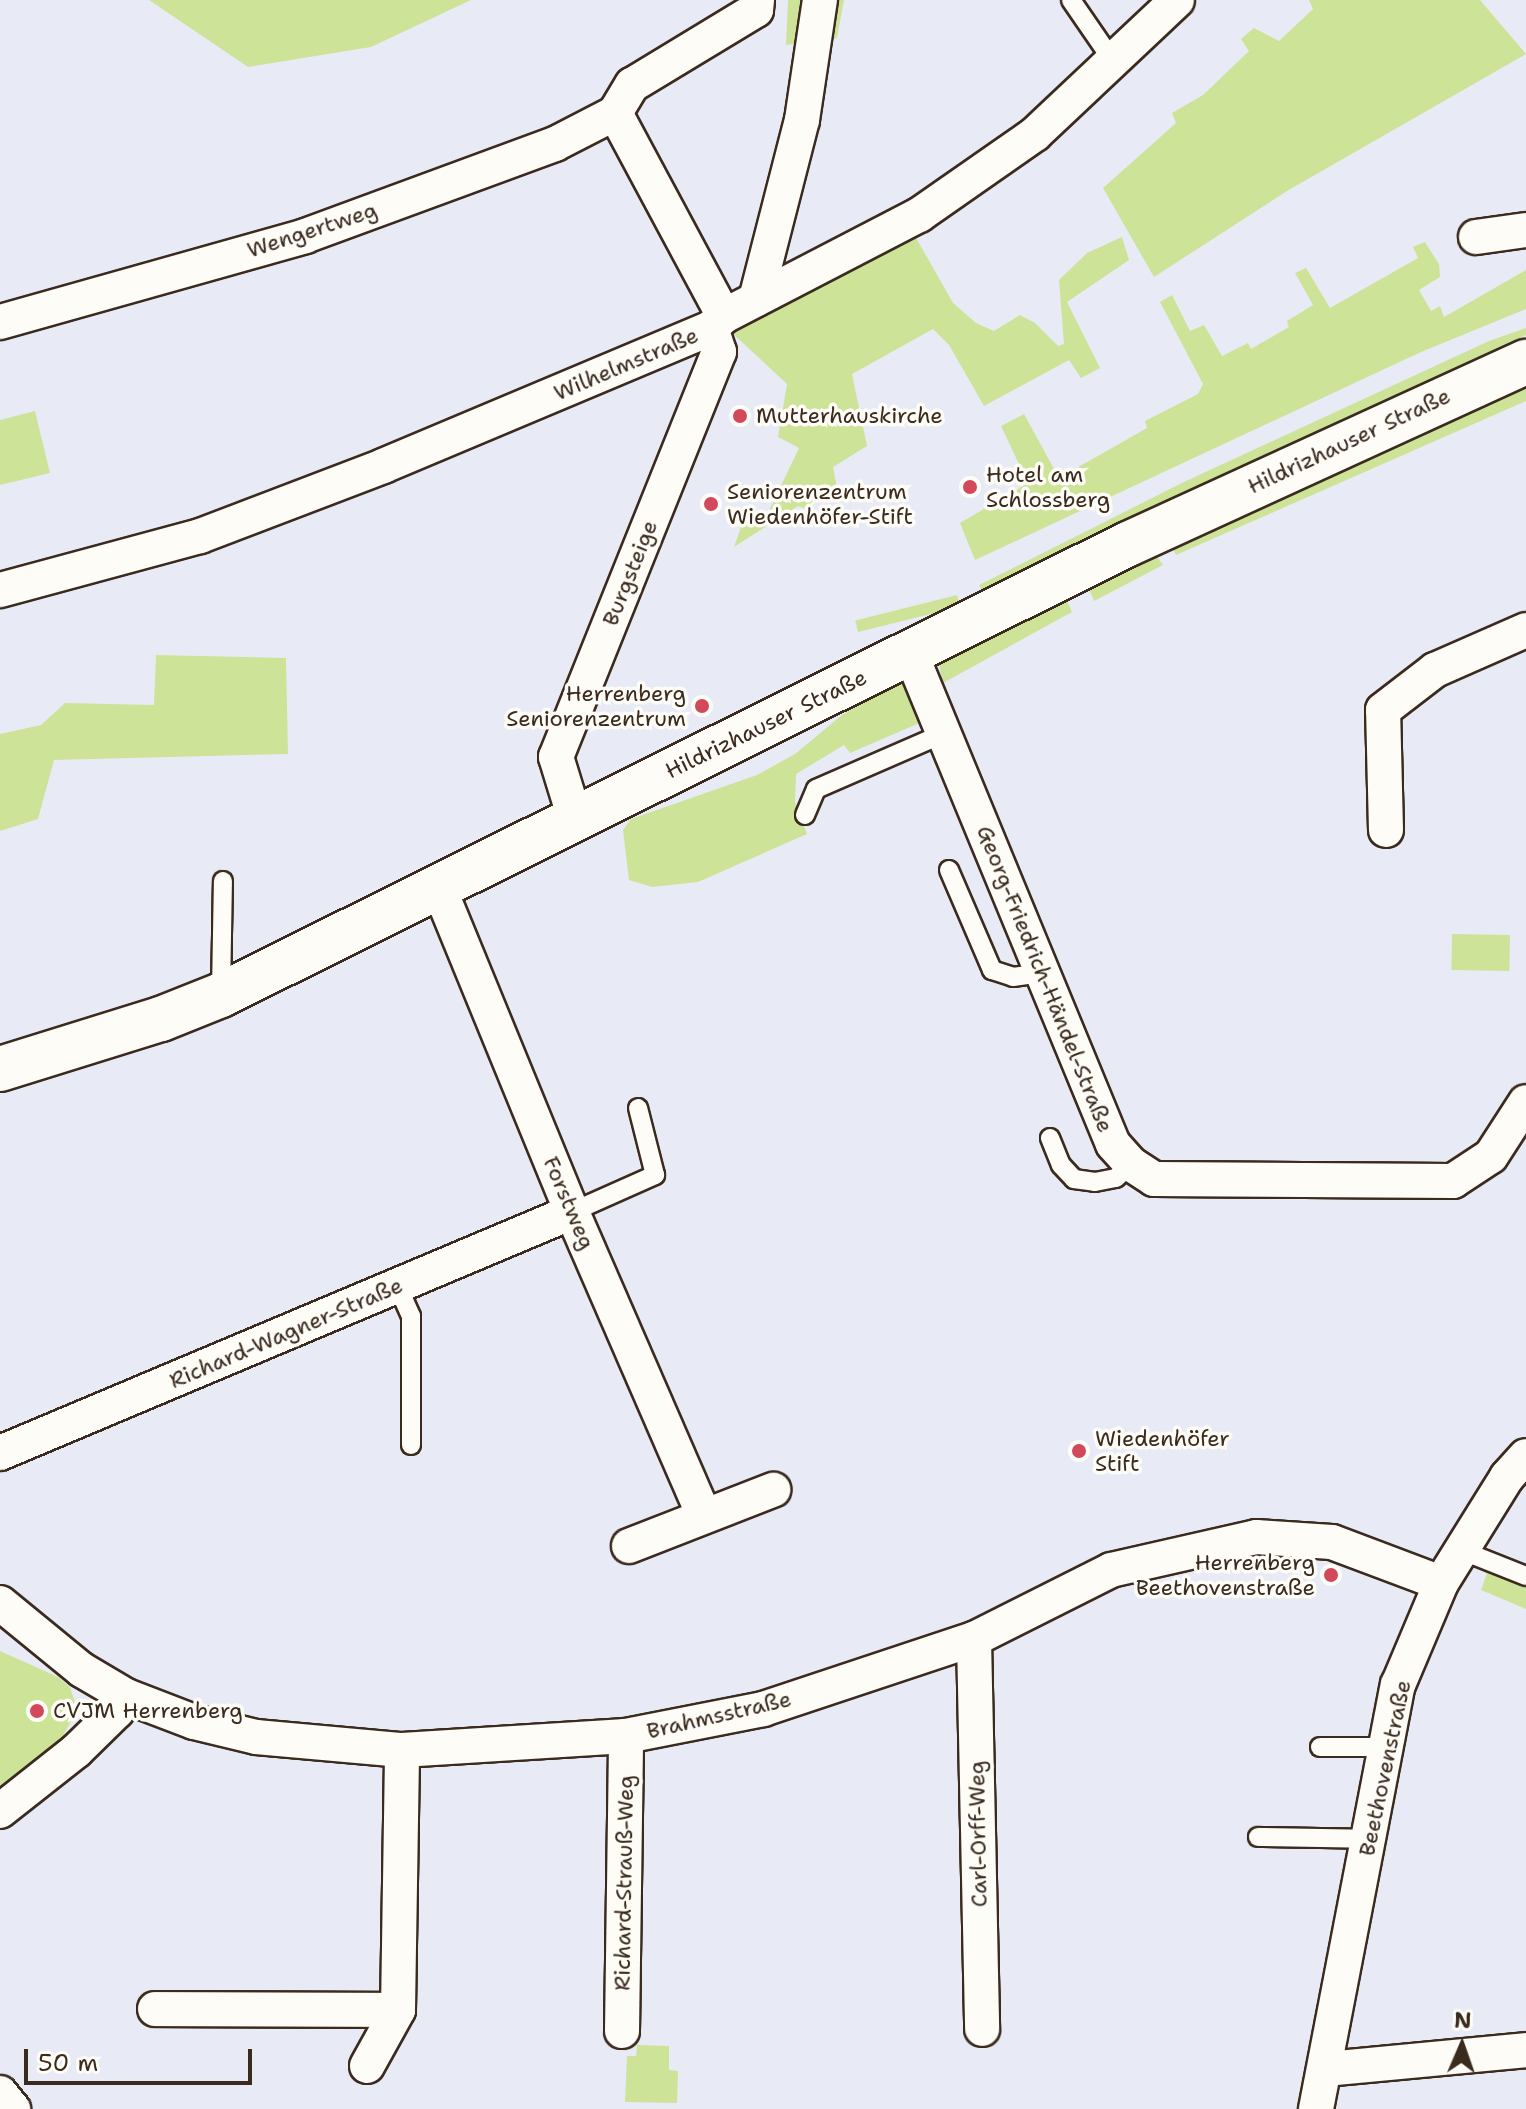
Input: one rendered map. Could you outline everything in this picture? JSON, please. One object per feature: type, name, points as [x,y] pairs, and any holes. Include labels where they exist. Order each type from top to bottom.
[{"type":"main road","name":"Hildrizhauser Straße","points":[[0,1069],[161,1019],[221,995],[1237,493],[1526,362]]},
{"type":"street","name":"Wengertweg","points":[[0,322],[305,236],[555,144],[615,113],[632,85],[756,10],[757,0]]},
{"type":"street","points":[[756,299],[802,120],[820,0]]},
{"type":"street","name":"Wilhelmstraße","points":[[0,590],[200,536],[383,466],[718,322],[756,299],[919,215],[1035,134],[1177,0]]},
{"type":"street","points":[[615,113],[718,322]]},
{"type":"street","points":[[1476,237],[1526,230]]},
{"type":"street","name":"Burgsteige","points":[[575,819],[556,757],[719,352],[718,322]]},
{"type":"street","points":[[1386,830],[1383,710],[1435,670],[1526,630]]},
{"type":"street","name":"Georg-Friedrich-Händel-Straße","points":[[910,652],[1113,1144],[1131,1164]]},
{"type":"street","name":"Forstweg","points":[[439,888],[572,1212],[704,1515]]},
{"type":"street","points":[[1131,1164],[1154,1179],[1453,1181],[1491,1156],[1526,1102]]},
{"type":"street","name":"Richard-Wagner-Straße","points":[[0,1453],[572,1212]]},
{"type":"street","name":"Beethovenstraße","points":[[1316,2109],[1398,1685],[1441,1583],[1507,1477],[1526,1456]]},
{"type":"street","points":[[629,1546],[773,1490]]},
{"type":"street","name":"Brahmsstraße","points":[[0,1603],[82,1670],[126,1696],[194,1722],[256,1737],[402,1750],[626,1736],[763,1709],[974,1639],[1111,1570],[1256,1537],[1332,1542],[1441,1583]]},
{"type":"street","name":"Carl-Orff-Weg","points":[[974,1639],[982,2029]]},
{"type":"street","points":[[0,1811],[76,1751],[117,1711],[126,1696]]},
{"type":"street","name":"Richard-Strauß-Weg","points":[[622,2031],[626,1736]]},
{"type":"street","points":[[367,2066],[398,2010],[402,1750]]},
{"type":"street","points":[[155,2009],[398,2010]]},
{"type":"street","points":[[1326,2069],[1526,2050]]},
{"type":"street","points":[[0,2093],[13,2109]]},
{"type":"lane","points":[[1071,0],[1113,61]]},
{"type":"lane","points":[[805,815],[816,789],[945,733]]},
{"type":"lane","points":[[949,870],[992,970],[1013,977],[1043,973]]},
{"type":"lane","points":[[221,995],[223,881]]},
{"type":"lane","points":[[572,1212],[655,1175],[638,1108]]},
{"type":"lane","points":[[1050,1138],[1061,1165],[1074,1179],[1095,1182],[1116,1178],[1131,1164]]},
{"type":"lane","points":[[398,1287],[411,1316],[411,1445]]},
{"type":"lane","points":[[1463,1551],[1526,1576]]},
{"type":"lane","points":[[1320,1747],[1386,1747]]},
{"type":"lane","points":[[1258,1837],[1369,1839]]},
{"type":"green space","points":[[149,0],[471,0],[371,47],[248,67]]},
{"type":"green space","points":[[788,0],[844,0],[837,38],[786,45]]},
{"type":"green space","points":[[1309,0],[1480,0],[1526,54],[1287,191],[1154,277],[1103,188],[1176,123],[1172,113],[1203,95],[1249,51],[1241,39],[1254,28],[1279,41],[1313,9]]},
{"type":"green space","points":[[915,236],[953,303],[976,323],[994,331],[1020,315],[1035,323],[1058,346],[1064,344],[1059,280],[1087,253],[1122,237],[1129,260],[1067,302],[1100,368],[1081,378],[1069,360],[984,406],[949,345],[933,329],[852,374],[867,446],[833,467],[837,488],[804,508],[798,506],[734,547],[747,510],[768,513],[799,448],[778,437],[787,384],[730,331]]},
{"type":"green space","points":[[1425,242],[1439,264],[1440,277],[1419,290],[1431,311],[1440,306],[1444,317],[1526,270],[1526,309],[1421,352],[975,560],[960,523],[1028,483],[1001,426],[1024,414],[1059,478],[1147,428],[1145,421],[1198,394],[1203,384],[1160,302],[1172,295],[1190,331],[1204,325],[1222,356],[1248,343],[1251,349],[1289,327],[1287,321],[1313,305],[1295,273],[1306,268],[1330,308],[1418,258],[1413,247]]},
{"type":"green space","points":[[1526,328],[1526,335],[1203,484],[983,593],[979,585],[1184,482],[1489,341]]},
{"type":"green space","points":[[1526,382],[1526,401],[1176,555],[1172,547]]},
{"type":"green space","points":[[35,411],[50,473],[0,485],[0,420]]},
{"type":"green space","points":[[1156,555],[1163,565],[1094,601],[1085,579]]},
{"type":"green space","points":[[1062,590],[1072,612],[943,683],[939,665],[944,655]]},
{"type":"green space","points":[[957,595],[960,607],[858,632],[855,620]]},
{"type":"green space","points":[[156,655],[286,658],[288,754],[54,760],[38,819],[0,831],[0,734],[41,725],[65,703],[154,705]]},
{"type":"green space","points":[[895,681],[909,684],[924,721],[850,753],[844,745],[796,774],[795,802],[807,834],[698,882],[652,887],[629,880],[623,830],[631,819],[757,775],[795,754],[842,715],[884,692]]},
{"type":"green space","points":[[1452,934],[1510,935],[1509,971],[1451,970]]},
{"type":"green space","points":[[1488,1570],[1526,1585],[1526,1609],[1481,1590]]},
{"type":"green space","name":"CVJM Herrenberg","points":[[0,1651],[58,1677],[70,1687],[75,1703],[72,1720],[61,1739],[0,1786]]},
{"type":"green space","points":[[637,2045],[669,2046],[669,2070],[678,2071],[677,2103],[625,2102],[627,2056],[636,2056]]},
{"type":"place","name":"Mutterhauskirche","points":[[740,416]]},
{"type":"place","name":"Hotel am Schlossberg","points":[[970,487]]},
{"type":"place","name":"Seniorenzentrum Wiedenhöfer-Stift","points":[[711,504]]},
{"type":"place","name":"Herrenberg Seniorenzentrum","points":[[702,706]]},
{"type":"place","name":"Wiedenhöfer Stift","points":[[1079,1451]]},
{"type":"place","name":"Herrenberg Beethovenstraße","points":[[1331,1575]]},
{"type":"place","name":"CVJM Herrenberg","points":[[37,1711]]}]
